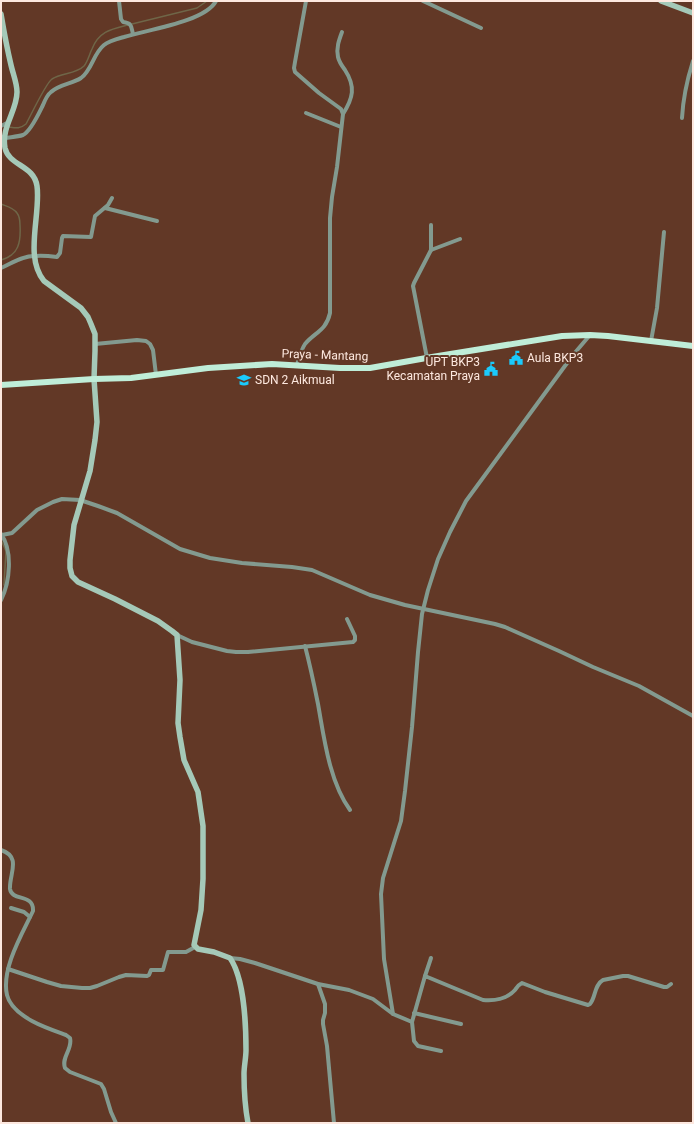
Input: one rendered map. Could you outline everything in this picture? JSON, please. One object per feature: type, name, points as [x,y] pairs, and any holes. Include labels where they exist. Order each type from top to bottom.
[{"type":"main road","name":"Praya - Mantang","points":[[1,385],[132,378],[208,368],[272,364],[340,368],[370,368],[562,336],[590,335],[651,340],[693,346]]},
{"type":"street","points":[[119,1],[121,20],[130,24],[133,32]]},
{"type":"street","points":[[5,135],[21,136],[25,133],[39,114],[50,92],[81,78],[88,70],[97,53],[103,46],[133,32],[192,18],[202,14],[216,1]]},
{"type":"street","points":[[306,1],[294,68],[295,72],[319,93],[341,109],[343,114]]},
{"type":"street","points":[[423,1],[481,28]]},
{"type":"street","points":[[661,1],[693,13]]},
{"type":"street","points":[[1,14],[5,42],[17,92],[14,107],[5,125],[5,147],[8,156],[32,174],[37,183],[35,231],[36,267],[39,275],[44,281],[81,308],[88,317],[94,334],[94,379],[97,422],[90,470],[80,500],[74,525],[70,560],[72,576],[78,582],[158,621],[177,635],[192,642],[227,651],[248,652],[353,642],[355,636],[347,619]]},
{"type":"street","points":[[297,365],[305,345],[324,326],[330,313],[330,218],[343,114],[348,106],[353,92],[351,82],[338,58],[338,42],[342,32]]},
{"type":"street","points":[[682,118],[688,76],[693,61]]},
{"type":"street","points":[[306,113],[342,127]]},
{"type":"street","points":[[1,268],[20,259],[35,256],[59,256],[63,236],[91,237],[95,216],[111,202],[112,198]]},
{"type":"street","points":[[105,208],[157,221]]},
{"type":"street","points":[[427,358],[413,286],[416,277],[431,250],[431,225]]},
{"type":"street","points":[[651,340],[657,308],[664,232]]},
{"type":"street","points":[[431,250],[460,239]]},
{"type":"street","points":[[393,1014],[384,959],[381,894],[383,878],[401,821],[412,727],[418,652],[424,608],[438,559],[466,501],[560,372],[590,335]]},
{"type":"street","points":[[95,344],[137,340],[146,341],[150,344],[153,350],[156,375]]},
{"type":"street","points":[[1,600],[6,586],[9,559],[7,546],[2,534],[12,533],[37,510],[53,502],[62,499],[80,500],[117,513],[180,549],[210,558],[242,563],[292,566],[312,570],[370,594],[405,605],[505,627],[639,686],[693,716]]},
{"type":"street","points":[[177,635],[180,680],[178,723],[184,760],[198,792],[203,826],[203,879],[201,910],[194,947]]},
{"type":"street","points":[[305,646],[328,753],[343,800],[350,810]]},
{"type":"street","points":[[1,850],[7,852],[12,861],[10,890],[14,895],[31,902],[33,908],[8,969],[6,982],[7,995],[12,1005],[18,1011],[33,1021],[70,1038],[71,1046],[64,1063],[65,1068],[70,1072],[101,1084],[116,1123]]},
{"type":"street","points":[[11,908],[24,912],[30,917]]},
{"type":"street","points":[[194,947],[318,984],[349,990],[373,999],[393,1014],[412,1022]]},
{"type":"street","points":[[8,969],[61,986],[90,988],[126,975],[147,976],[151,970],[163,970],[168,952],[186,952],[194,947]]},
{"type":"street","points":[[230,958],[236,968],[244,1004],[246,1050],[244,1074],[248,1123]]},
{"type":"street","points":[[431,958],[422,981],[412,1022],[414,1041],[416,1044],[420,1047],[440,1051]]},
{"type":"street","points":[[424,976],[483,1000],[492,1001],[500,999],[509,995],[519,984],[522,983],[545,992],[588,1005],[591,1004],[597,987],[603,980],[626,976],[664,987],[670,984]]},
{"type":"street","points":[[318,984],[325,1004],[323,1024],[327,1046],[334,1123]]},
{"type":"street","points":[[414,1013],[461,1024]]},
{"type":"waterway","points":[[132,24],[197,8],[207,1]]},
{"type":"waterway","points":[[9,127],[16,128],[24,126],[49,82],[56,77],[81,69],[98,38],[111,30],[128,25]]},
{"type":"waterway","points":[[1,204],[16,211],[20,219],[20,237],[18,247],[12,255],[1,260]]},
{"type":"waterway","points":[[1,540],[6,551],[4,585]]},
{"type":"place","name":"Aula BKP3","points":[[516,358]]},
{"type":"place","name":"UPT BKP3 Kecamatan Praya","points":[[491,369]]},
{"type":"place","name":"SDN 2 Aikmual","points":[[244,380]]}]
